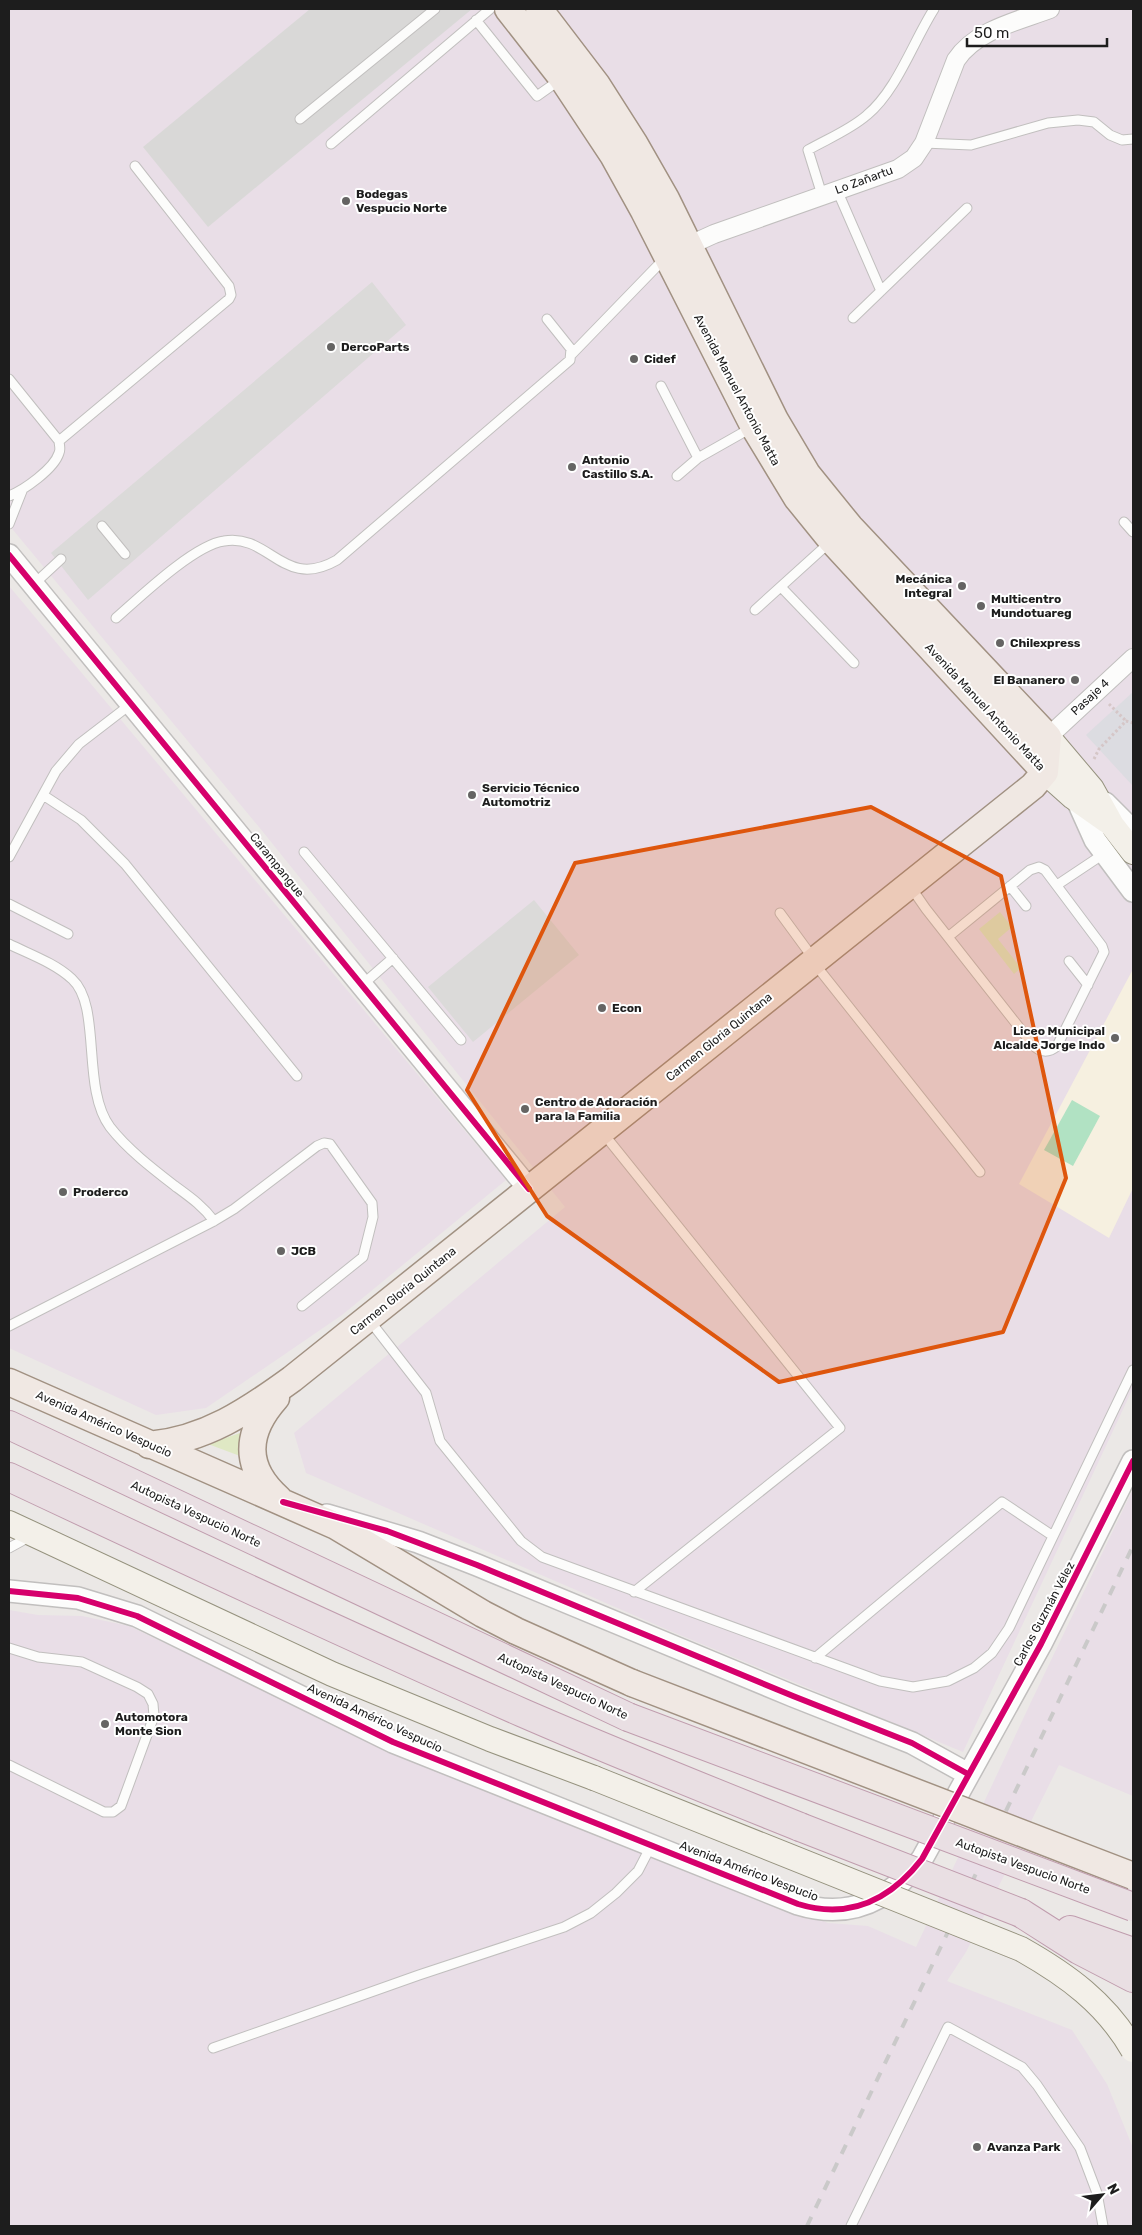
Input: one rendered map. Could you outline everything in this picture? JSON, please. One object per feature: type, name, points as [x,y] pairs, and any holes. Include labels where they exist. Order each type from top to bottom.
[{"type":"highway","name":"Autopista Vespucio Norte","points":[[9,1425],[628,1717],[1133,1907]]},
{"type":"highway","points":[[9,1477],[287,1608],[607,1749],[1021,1913],[1133,1952]]},
{"type":"highway","points":[[1021,1913],[1079,1950],[1133,1978]]},
{"type":"main road","name":"Avenida Manuel Antonio Matta","points":[[508,9],[590,117],[613,155],[678,251],[811,479],[850,527],[1048,737],[1084,790],[1123,828],[1133,852]]},
{"type":"main road","name":"Avenida Manuel Antonio Matta","points":[[539,9],[597,86],[634,143],[666,199],[678,251],[754,427],[798,498],[832,541],[1045,772],[1084,790]]},
{"type":"main road","points":[[1045,772],[1048,737]]},
{"type":"main road","name":"Carmen Gloria Quintana","points":[[148,1445],[186,1439],[219,1426],[243,1414],[292,1379],[1033,786],[1045,772]]},
{"type":"main road","name":"Carmen Gloria Quintana","points":[[283,1502],[269,1488],[258,1470],[254,1459],[252,1443],[259,1421],[292,1379]]},
{"type":"main road","name":"Avenida Américo Vespucio","points":[[9,1382],[148,1445],[283,1502],[357,1537],[434,1586],[483,1614],[516,1631],[632,1683],[1133,1876]]},
{"type":"main road","name":"Avenida Américo Vespucio","points":[[9,1523],[332,1674],[490,1739],[594,1778],[1021,1949],[1082,1987],[1108,2014],[1133,2050]]},
{"type":"street","name":"Lo Zañartu","points":[[678,251],[714,234],[898,168],[914,158],[924,142],[954,64],[962,51],[979,37],[1050,9]]},
{"type":"street","name":"Carampangue","points":[[9,555],[529,1189]]},
{"type":"street","name":"Pasaje 4","points":[[1048,737],[1133,658]]},
{"type":"street","name":"Avenida Manuel Antonio Matta","points":[[1084,790],[1095,840],[1133,891]]},
{"type":"street","name":"Carlos Guzmán Vélez","points":[[968,1774],[1042,1644],[1133,1461]]},
{"type":"street","name":"Avenida Américo Vespucio","points":[[9,1591],[78,1598],[137,1616],[393,1742],[810,1908],[828,1911],[852,1908],[882,1896],[912,1872],[929,1849],[968,1774],[912,1743],[793,1696],[477,1564],[394,1534],[283,1502]]},
{"type":"lane","points":[[300,119],[435,9]]},
{"type":"lane","points":[[331,144],[490,9]]},
{"type":"lane","points":[[881,291],[808,150],[867,116],[878,104],[900,72],[934,9]]},
{"type":"lane","points":[[476,20],[537,96],[562,78]]},
{"type":"lane","points":[[924,142],[971,145],[1048,123],[1078,120],[1094,122],[1110,135],[1122,140],[1133,139]]},
{"type":"lane","points":[[59,441],[229,299],[231,295],[229,286],[135,166]]},
{"type":"lane","points":[[853,318],[967,208]]},
{"type":"lane","points":[[116,618],[197,552],[223,541],[238,540],[252,544],[301,569],[310,571],[322,568],[337,560],[565,365],[572,355],[678,251]]},
{"type":"lane","points":[[547,319],[571,349],[572,355]]},
{"type":"lane","points":[[9,379],[59,441],[59,453],[48,468],[22,491],[9,496]]},
{"type":"lane","points":[[661,386],[698,458]]},
{"type":"lane","points":[[677,476],[698,458],[754,427]]},
{"type":"lane","points":[[9,524],[22,491]]},
{"type":"lane","points":[[1124,522],[1133,532]]},
{"type":"lane","points":[[102,526],[125,554]]},
{"type":"lane","points":[[755,610],[832,541]]},
{"type":"lane","points":[[33,585],[61,559]]},
{"type":"lane","points":[[781,587],[854,663]]},
{"type":"lane","points":[[9,857],[56,771],[79,744],[131,704]]},
{"type":"lane","points":[[43,795],[81,820],[125,864],[296,1076]]},
{"type":"lane","points":[[304,852],[461,1040]]},
{"type":"lane","points":[[1057,885],[1105,853]]},
{"type":"lane","points":[[909,885],[948,937],[1033,1045],[1040,1050],[1049,1051],[1057,1046],[1104,952],[1102,946],[1057,885],[1045,870],[1039,867],[1030,870],[948,937]]},
{"type":"lane","points":[[1010,886],[1026,906]]},
{"type":"lane","points":[[9,904],[68,934]]},
{"type":"lane","points":[[780,913],[814,961],[980,1172]]},
{"type":"lane","points":[[9,944],[58,969],[79,986],[86,1009],[96,1096],[110,1126],[122,1140],[175,1186],[201,1205],[214,1221]]},
{"type":"lane","points":[[362,985],[393,958]]},
{"type":"lane","points":[[1069,961],[1088,985]]},
{"type":"lane","points":[[602,1131],[840,1428],[634,1592]]},
{"type":"lane","points":[[9,1326],[214,1221],[234,1209],[317,1146],[324,1143],[330,1144],[372,1203],[372,1224],[363,1258],[302,1306]]},
{"type":"lane","points":[[368,1319],[426,1392],[440,1441],[521,1541],[542,1557],[880,1681],[913,1687],[948,1681],[974,1668],[992,1653],[1009,1628],[1133,1370]]},
{"type":"lane","points":[[815,1658],[1002,1502],[1053,1536]]},
{"type":"lane","points":[[9,1548],[34,1535]]},
{"type":"lane","points":[[9,1648],[38,1656],[82,1662],[137,1687],[148,1694],[153,1704],[154,1716],[121,1806],[113,1812],[104,1812],[9,1765]]},
{"type":"lane","points":[[213,2048],[418,1975],[564,1927],[591,1913],[616,1893],[638,1870],[651,1846]]},
{"type":"lane","points":[[851,2226],[948,2027],[1022,2067],[1037,2085],[1080,2148],[1097,2193],[1103,2226]]},
{"type":"path","points":[[1097,690],[1126,721],[1133,723]]},
{"type":"path","points":[[1084,790],[1099,749],[1126,721]]},
{"type":"highlighted area","points":[[871,807],[1001,876],[1066,1178],[1003,1332],[779,1382],[547,1216],[467,1090],[575,863]]},
{"type":"shaded area","points":[[9,9],[1133,9],[1133,1388],[963,1752],[668,1630],[306,1473],[294,1433],[565,1207],[259,827],[9,525]]},
{"type":"shaded area","points":[[310,9],[472,9],[208,227],[143,147]]},
{"type":"shaded area","points":[[372,282],[406,325],[88,600],[51,553]]},
{"type":"shaded area","points":[[9,586],[506,1180],[342,1315],[206,1408],[156,1415],[9,1348]]},
{"type":"shaded area","points":[[1133,692],[1133,786],[1086,735]]},
{"type":"shaded area","points":[[534,900],[579,955],[473,1042],[428,987]]},
{"type":"shaded area","name":"Liceo Municipal Alcalde Jorge Indo","points":[[1133,969],[1133,1188],[1109,1238],[1019,1184]]},
{"type":"shaded area","points":[[1133,1489],[1133,1796],[1059,1765],[966,1952],[947,1981],[1072,2030],[1107,2084],[1133,2148],[1133,2226],[9,2226],[9,1610],[38,1615],[82,1616],[129,1626],[287,1701],[828,1923],[868,1926],[916,1947]]},
{"type":"green space","points":[[1000,912],[1012,927],[998,939],[1021,968],[1014,974],[979,929]]},
{"type":"green space","points":[[1072,1100],[1100,1116],[1073,1166],[1044,1150]]},
{"type":"green space","points":[[240,1433],[240,1456],[208,1444]]},
{"type":"railway","points":[[807,2226],[1133,1546]]},
{"type":"cycle path","points":[[9,555],[529,1189]]},
{"type":"cycle path","points":[[9,1591],[78,1598],[137,1616],[393,1742],[798,1904],[817,1908],[852,1908],[868,1903],[896,1886],[922,1859],[1041,1644],[1133,1461]]},
{"type":"cycle path","points":[[283,1502],[387,1531],[477,1565],[793,1696],[912,1743],[968,1774]]},
{"type":"place","name":"Bodegas Vespucio Norte","points":[[346,201]]},
{"type":"place","name":"DercoParts","points":[[331,347]]},
{"type":"place","name":"Cidef","points":[[634,359]]},
{"type":"place","name":"Antonio Castillo S.A.","points":[[572,467]]},
{"type":"place","name":"Mecánica Integral","points":[[962,586]]},
{"type":"place","name":"Multicentro Mundotuareg","points":[[981,606]]},
{"type":"place","name":"Chilexpress","points":[[1000,643]]},
{"type":"place","name":"El Bananero","points":[[1075,680]]},
{"type":"place","name":"Servicio Técnico Automotriz","points":[[472,795]]},
{"type":"place","name":"Econ","points":[[602,1008]]},
{"type":"place","name":"Liceo Municipal Alcalde Jorge Indo","points":[[1115,1038]]},
{"type":"place","name":"Centro de Adoración para la Familia","points":[[525,1109]]},
{"type":"place","name":"Proderco","points":[[63,1192]]},
{"type":"place","name":"JCB","points":[[281,1251]]},
{"type":"place","name":"Automotora Monte Sion","points":[[105,1724]]},
{"type":"place","name":"Avanza Park","points":[[977,2147]]}]
